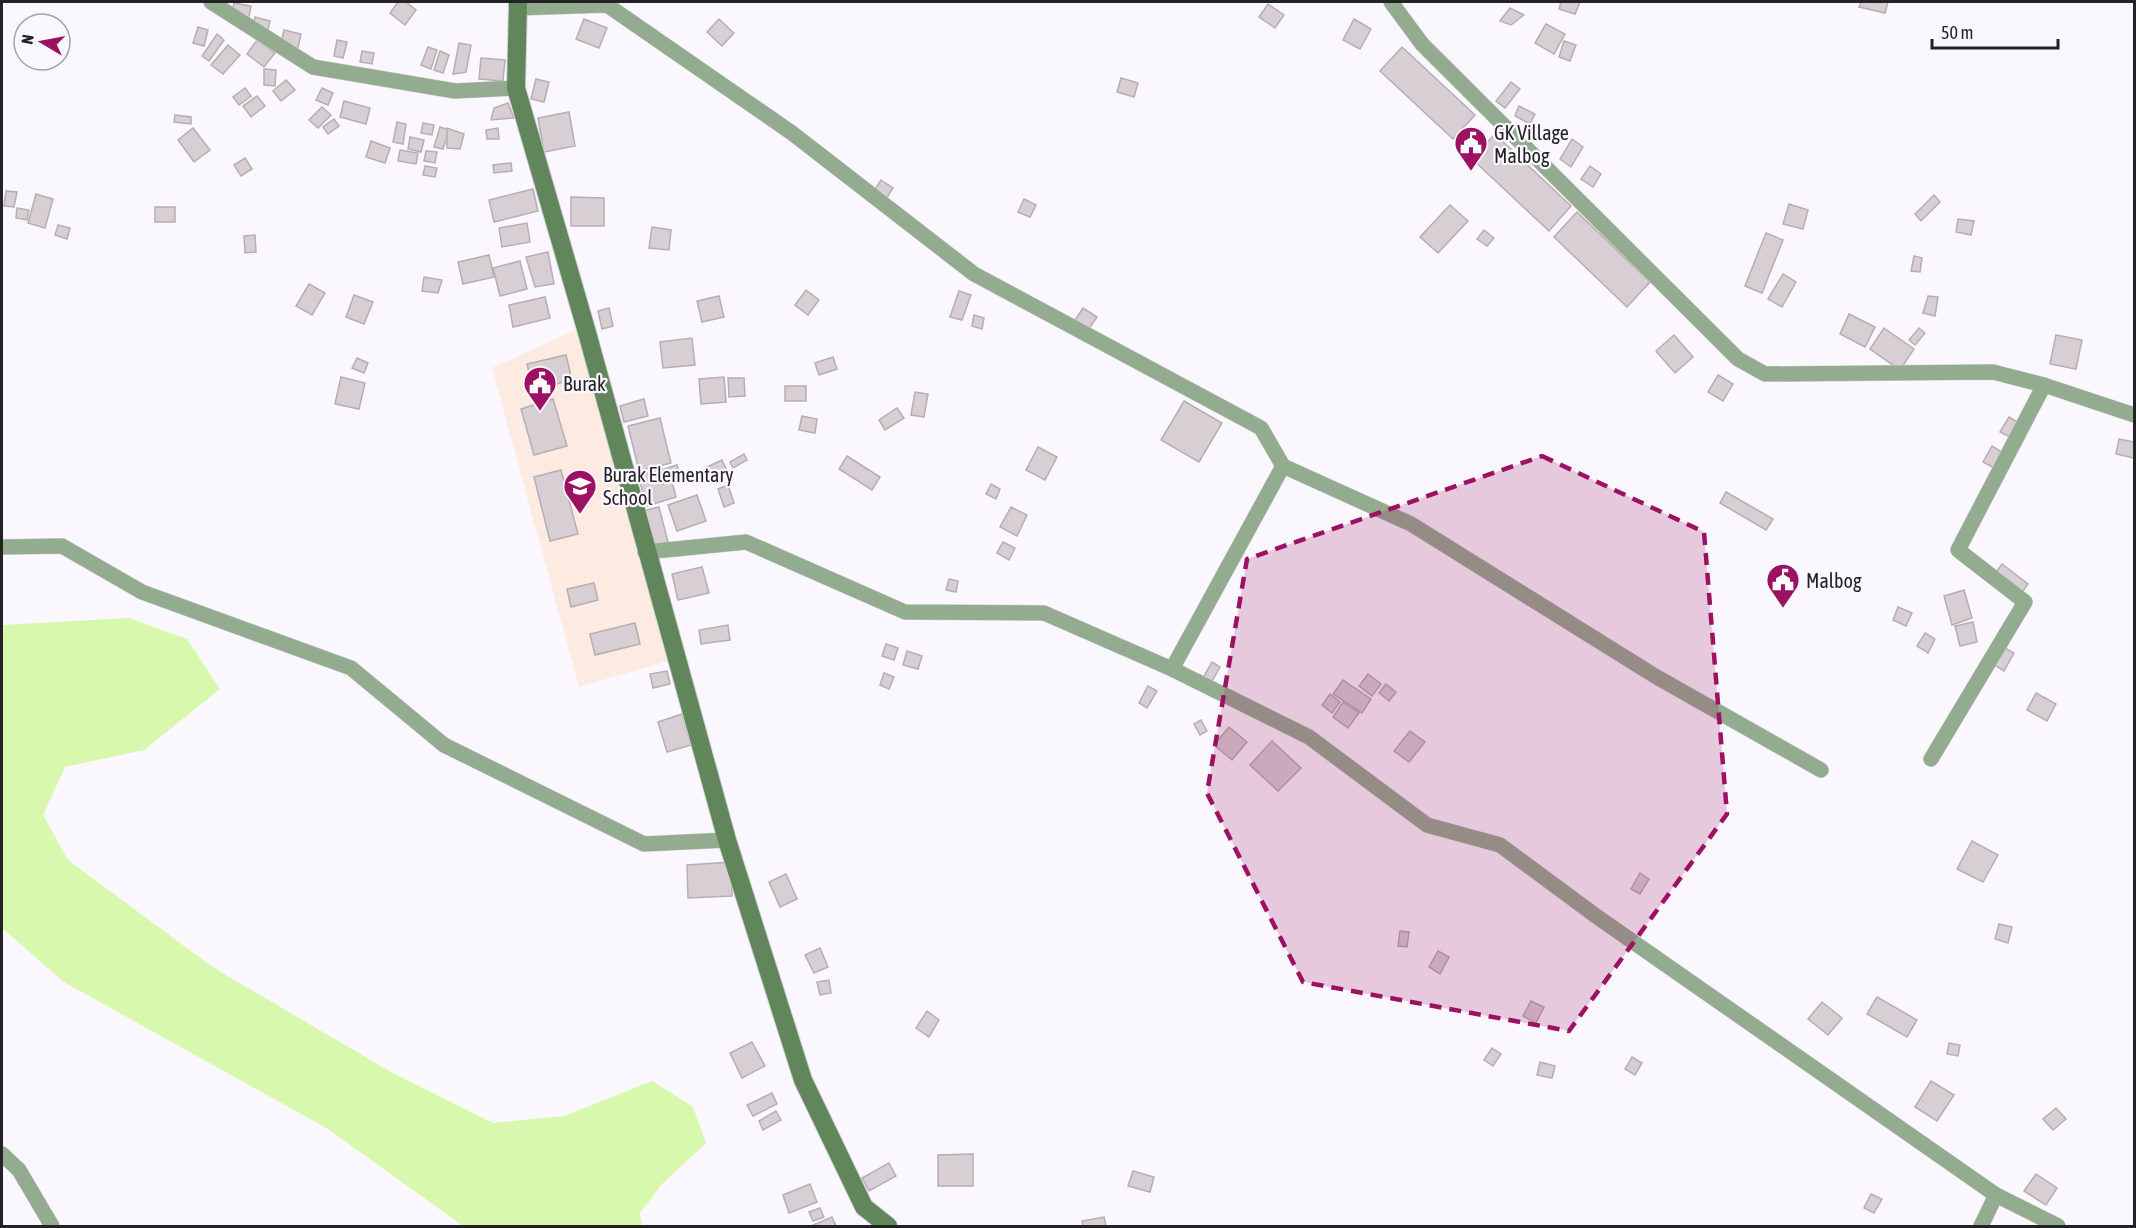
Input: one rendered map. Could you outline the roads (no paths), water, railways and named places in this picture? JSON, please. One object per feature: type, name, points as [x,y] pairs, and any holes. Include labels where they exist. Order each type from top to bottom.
[{"type":"street","points":[[211,2],[313,67],[455,91],[516,88]]},
{"type":"street","points":[[1391,2],[1422,44],[1738,360],[1765,374],[1993,372],[2044,385],[2134,415]]},
{"type":"street","points":[[888,1227],[864,1207],[803,1080],[727,840],[645,552],[586,329],[516,88],[518,5],[607,5],[792,133],[974,274],[1261,428],[1283,466],[1411,524],[1655,676],[1821,770]]},
{"type":"street","points":[[1931,759],[2025,602],[1958,550],[2044,385]]},
{"type":"street","points":[[1172,669],[1283,466]]},
{"type":"street","points":[[645,552],[746,542],[905,612],[1044,613],[1172,669],[1308,737],[1427,825],[1500,845],[1596,916],[1996,1195],[2058,1227]]},
{"type":"street","points":[[2,547],[62,546],[142,592],[351,668],[444,745],[644,844],[727,840]]},
{"type":"street","points":[[2,1154],[18,1170],[52,1227]]},
{"type":"street","points":[[1981,1227],[1996,1195]]},
{"type":"place","name":"GK Village Malbog","points":[[1471,172]]},
{"type":"place","name":"Burak","points":[[540,412]]},
{"type":"place","name":"Burak Elementary School","points":[[580,515]]},
{"type":"place","name":"Malbog","points":[[1783,609]]}]
